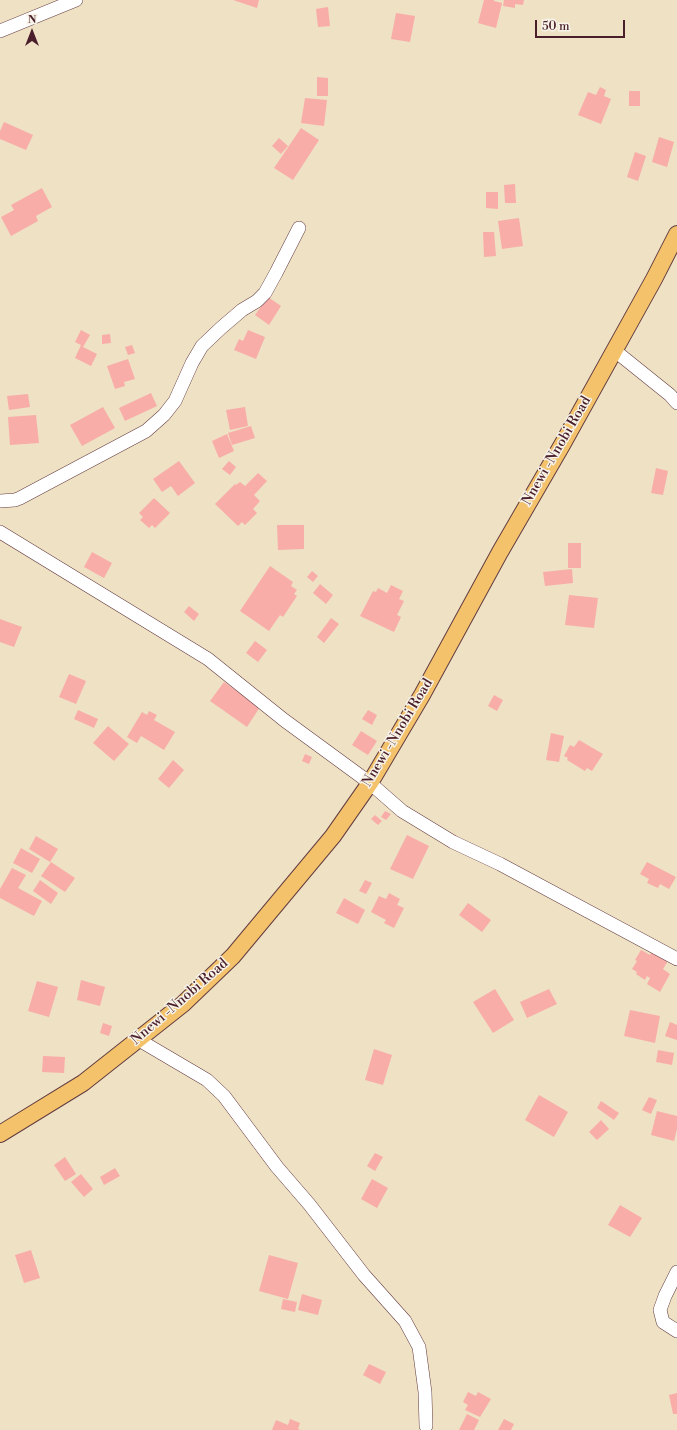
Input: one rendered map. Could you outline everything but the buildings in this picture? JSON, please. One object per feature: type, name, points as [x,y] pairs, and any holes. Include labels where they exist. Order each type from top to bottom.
[{"type":"main road","name":"Nnewi -Nnobi Road","points":[[0,1134],[83,1083],[183,1004],[233,956],[334,836],[370,782],[422,695],[500,552],[562,445],[654,279],[677,234]]},
{"type":"street","points":[[0,30],[76,0]]},
{"type":"street","points":[[0,502],[15,500],[146,431],[164,415],[175,401],[192,363],[202,346],[242,310],[257,301],[265,293],[299,228]]},
{"type":"street","points":[[614,350],[670,395],[677,403]]},
{"type":"street","points":[[0,532],[208,659],[284,720],[370,782],[402,811],[453,842],[506,868],[677,959]]},
{"type":"street","points":[[139,1040],[207,1080],[224,1096],[277,1167],[309,1204],[364,1275],[405,1321],[419,1347],[425,1392],[426,1426]]},
{"type":"street","points":[[677,1272],[660,1310],[663,1322],[677,1331]]}]
